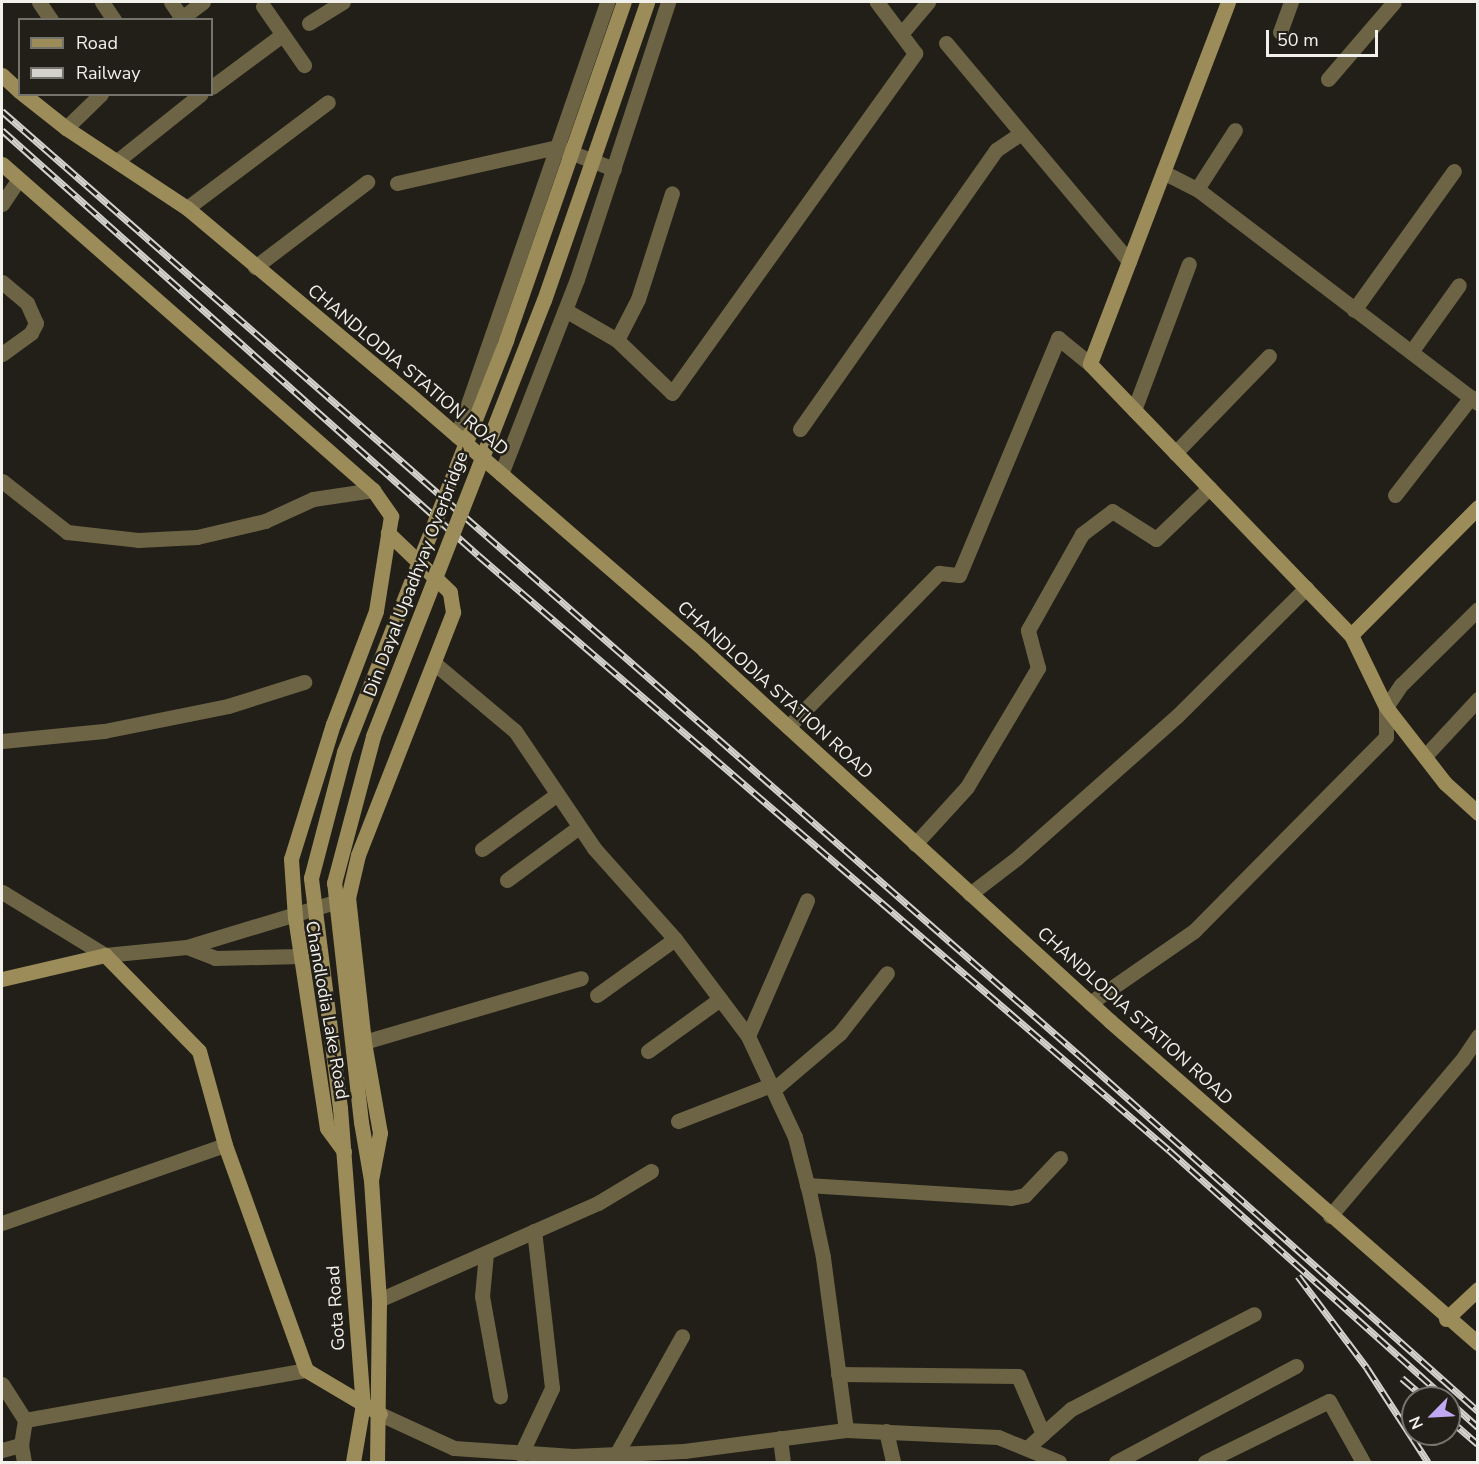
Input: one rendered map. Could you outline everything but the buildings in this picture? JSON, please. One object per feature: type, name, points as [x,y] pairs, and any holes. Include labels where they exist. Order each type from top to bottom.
[{"type":"street","points":[[39,2],[50,18]]},
{"type":"street","points":[[102,2],[113,18]]},
{"type":"street","points":[[171,2],[179,18]]},
{"type":"street","points":[[181,18],[202,2]]},
{"type":"street","points":[[457,436],[607,2]]},
{"type":"street","name":"Din Dayal Upadhyay Overbridge","points":[[344,1151],[311,878],[344,752],[506,340],[624,2]]},
{"type":"street","name":"Din Dayal Upadhyay Overbridge","points":[[371,1180],[361,1122],[334,883],[373,736],[544,300],[647,2]]},
{"type":"street","points":[[501,474],[565,310],[668,2]]},
{"type":"street","points":[[565,310],[617,339],[672,393],[915,53],[877,2]]},
{"type":"street","points":[[901,33],[928,2]]},
{"type":"street","points":[[1280,32],[1291,2]]},
{"type":"street","points":[[1328,79],[1394,2]]},
{"type":"street","points":[[309,23],[338,3]]},
{"type":"street","points":[[1090,364],[1224,3]]},
{"type":"street","points":[[263,6],[304,65]]},
{"type":"street","points":[[213,86],[282,35]]},
{"type":"street","points":[[946,43],[1129,261]]},
{"type":"street","points":[[2,75],[18,90]]},
{"type":"street","name":"CHANDLODIA STATION ROAD","points":[[26,96],[66,128],[187,208],[457,436],[788,727],[1090,1003],[1329,1216],[1446,1319],[1478,1343]]},
{"type":"street","points":[[66,128],[99,96]]},
{"type":"street","points":[[117,161],[198,96]]},
{"type":"street","points":[[187,208],[328,102]]},
{"type":"street","points":[[1197,189],[1235,130]]},
{"type":"street","points":[[800,429],[996,150],[1021,133]]},
{"type":"street","points":[[397,183],[557,147],[614,169]]},
{"type":"street","points":[[2,164],[373,490],[391,516],[376,611],[333,724],[291,859],[295,916],[348,898]]},
{"type":"street","points":[[1354,309],[1454,171]]},
{"type":"street","points":[[1162,172],[1197,189],[1474,400],[1395,495]]},
{"type":"street","points":[[2,204],[19,179]]},
{"type":"street","points":[[255,267],[366,182]]},
{"type":"street","points":[[617,339],[638,299],[672,193]]},
{"type":"street","points":[[1134,410],[1189,264]]},
{"type":"street","points":[[2,282],[27,303],[36,323],[30,333],[2,354]]},
{"type":"street","points":[[1411,352],[1459,285]]},
{"type":"street","points":[[788,727],[939,573],[959,575],[1058,338],[1090,364],[1351,635],[1386,707],[1425,756],[1475,806]]},
{"type":"street","points":[[1175,453],[1269,356]]},
{"type":"street","points":[[2,481],[67,532],[138,540],[197,537],[265,521],[313,499],[373,490]]},
{"type":"street","points":[[915,844],[967,787],[1038,668],[1028,630],[1082,534],[1112,511],[1156,539],[1209,488]]},
{"type":"street","points":[[1351,635],[1478,507]]},
{"type":"street","points":[[377,1462],[380,1414],[379,1300],[371,1180],[380,1133],[364,1042],[348,898],[358,855],[453,612],[450,592],[388,533]]},
{"type":"street","points":[[970,894],[1017,858],[1177,716],[1306,588]]},
{"type":"street","points":[[1090,1003],[1194,932],[1386,737],[1386,707],[1401,685],[1478,609]]},
{"type":"street","points":[[434,663],[515,730],[579,827],[641,904],[675,939],[748,1036],[795,1137],[807,1185],[823,1257],[846,1430]]},
{"type":"street","points":[[2,741],[104,731],[228,706],[304,682]]},
{"type":"street","points":[[1425,756],[1478,699]]},
{"type":"street","points":[[482,849],[556,795]]},
{"type":"street","points":[[507,880],[579,827]]},
{"type":"street","points":[[2,892],[105,955],[199,1051],[225,1145],[306,1370],[380,1414],[454,1448],[486,1457],[521,1454],[613,1458],[668,1457],[780,1438],[846,1430],[998,1437],[1059,1462]]},
{"type":"street","points":[[748,1036],[807,900]]},
{"type":"street","name":"Chandlodia Lake Road","points":[[105,955],[187,947],[295,916],[327,1128],[344,1151]]},
{"type":"street","points":[[597,995],[675,939]]},
{"type":"street","points":[[187,947],[215,958],[301,956]]},
{"type":"street","points":[[2,979],[105,955]]},
{"type":"street","points":[[678,1121],[772,1088],[840,1033],[887,973]]},
{"type":"street","points":[[364,1042],[581,978]]},
{"type":"street","points":[[648,1051],[720,999]]},
{"type":"street","points":[[1329,1216],[1462,1060],[1478,1036]]},
{"type":"street","points":[[2,1223],[225,1145]]},
{"type":"street","name":"Gota Road","points":[[344,1151],[363,1404],[353,1462]]},
{"type":"street","points":[[807,1185],[1011,1198],[1025,1195],[1059,1158]]},
{"type":"street","points":[[379,1300],[598,1203],[651,1171]]},
{"type":"street","points":[[521,1454],[552,1388],[534,1231]]},
{"type":"street","points":[[486,1253],[482,1296],[500,1395]]},
{"type":"street","points":[[1446,1319],[1478,1289]]},
{"type":"street","points":[[1027,1448],[1071,1409],[1254,1314]]},
{"type":"street","points":[[613,1458],[682,1336]]},
{"type":"street","points":[[1116,1462],[1296,1366]]},
{"type":"street","points":[[25,1420],[306,1370]]},
{"type":"street","points":[[838,1374],[1018,1376],[1043,1434]]},
{"type":"street","points":[[2,1384],[25,1420],[21,1445],[24,1462]]},
{"type":"street","points":[[1205,1462],[1329,1401],[1363,1462]]},
{"type":"street","points":[[886,1431],[893,1462]]},
{"type":"street","points":[[780,1438],[783,1462]]},
{"type":"street","points":[[2,1450],[21,1445]]},
{"type":"railway","points":[[2,111],[1087,1062],[1478,1411]]},
{"type":"railway","points":[[2,130],[478,555],[1169,1150],[1432,1386]]},
{"type":"railway","points":[[1298,1276],[1367,1368],[1428,1462]]},
{"type":"railway","points":[[1402,1378],[1411,1386]]},
{"type":"railway","points":[[1461,1412],[1478,1427]]},
{"type":"railway","points":[[1461,1429],[1478,1444]]}]
